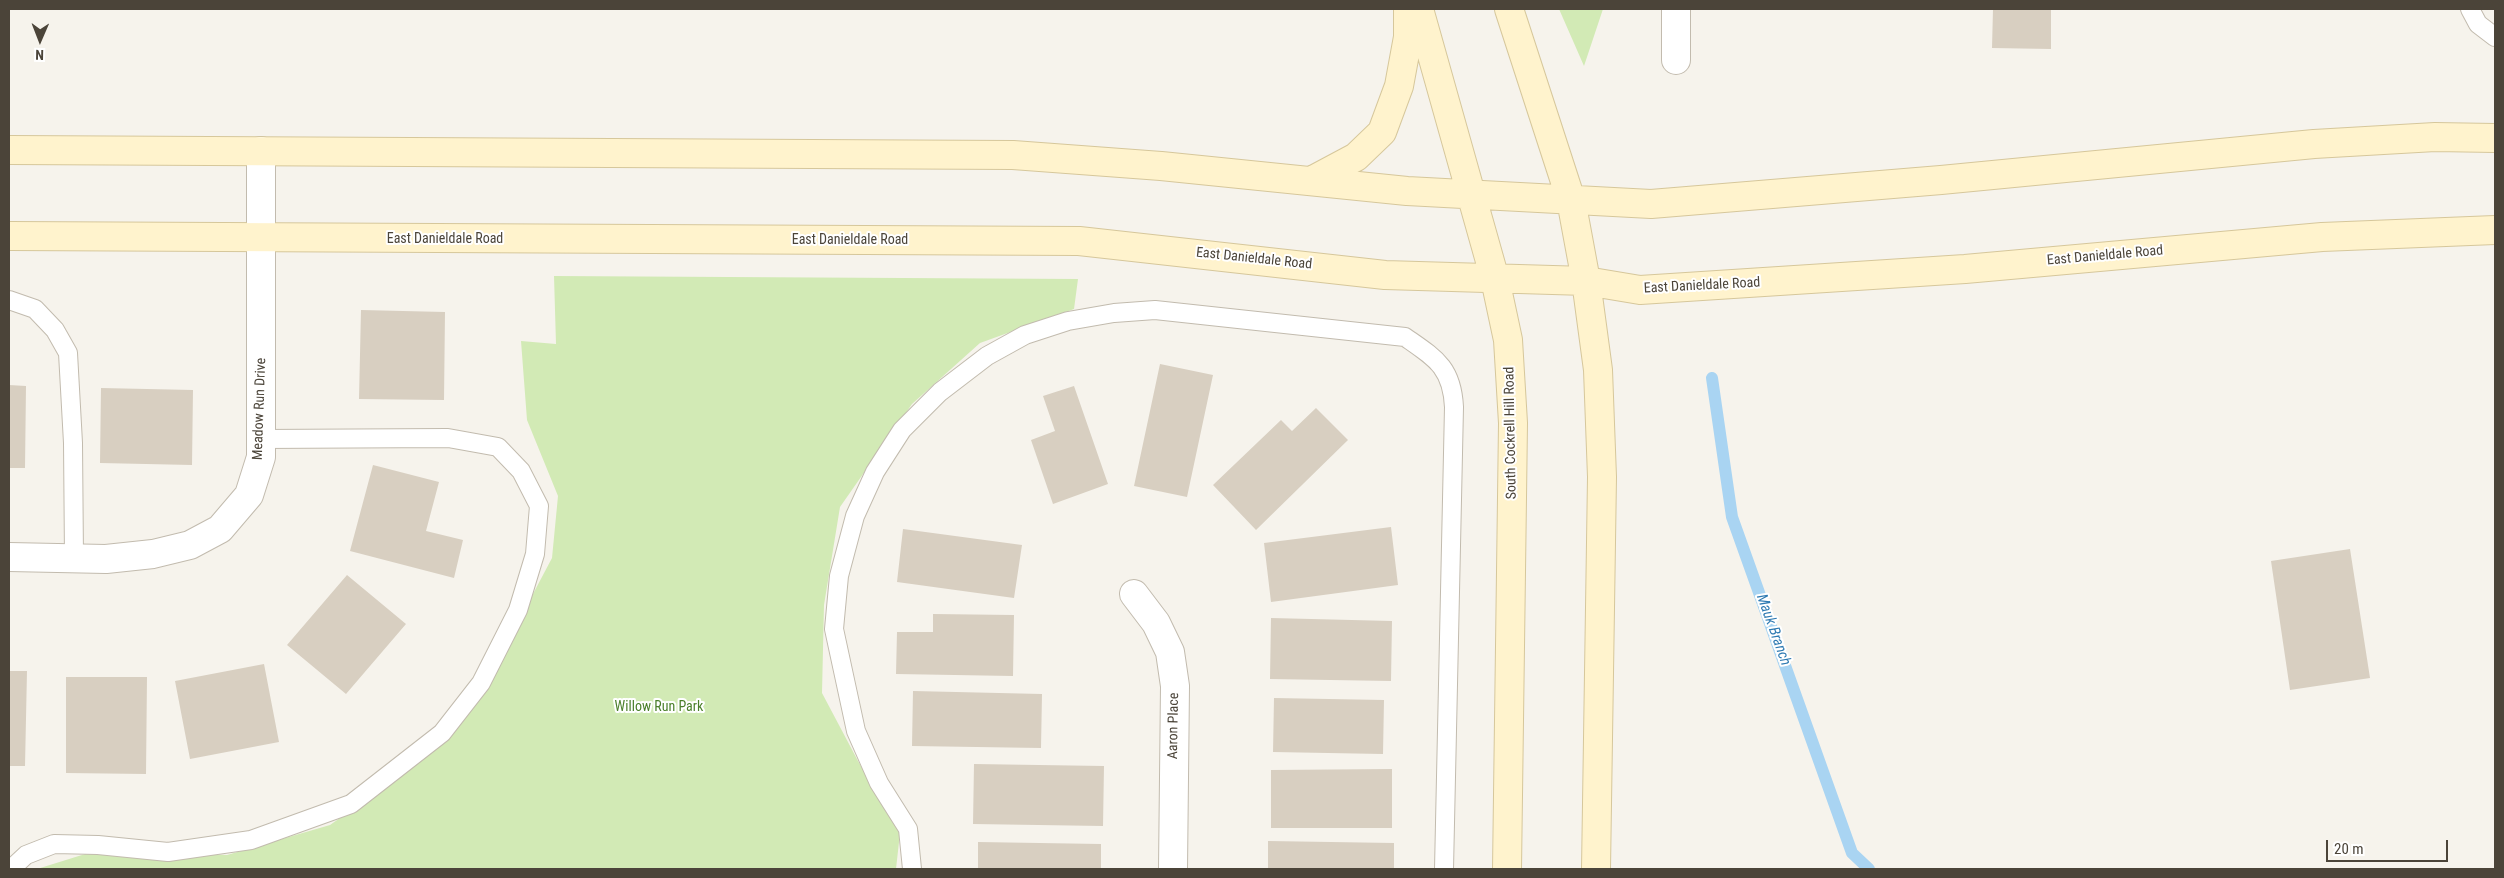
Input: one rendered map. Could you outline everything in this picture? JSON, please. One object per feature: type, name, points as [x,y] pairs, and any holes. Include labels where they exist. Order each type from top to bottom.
[{"type":"main road","points":[[1312,181],[1356,157],[1382,132],[1399,86],[1408,37],[1408,9]]},
{"type":"main road","name":"South Cockrell Hill Road","points":[[1419,9],[1495,279],[1508,340],[1513,423],[1507,869]]},
{"type":"main road","points":[[1509,9],[1571,200],[1586,281],[1598,370],[1602,477],[1596,869]]},
{"type":"main road","points":[[9,150],[1013,155],[1161,166],[1408,191],[1651,204],[1941,180],[2314,144],[2435,137],[2495,138]]},
{"type":"main road","name":"East Danieldale Road","points":[[9,236],[1079,241],[1385,275],[1586,281],[1640,290],[1965,268],[2322,237],[2495,230]]},
{"type":"street","points":[[1676,9],[1676,60]]},
{"type":"street","name":"Meadow Run Drive","points":[[9,557],[106,559],[153,554],[190,546],[220,529],[249,495],[261,457],[261,151]]},
{"type":"street","name":"Aaron Place","points":[[1134,594],[1156,623],[1170,652],[1175,686],[1173,869]]},
{"type":"lane","points":[[2470,9],[2478,24],[2495,37]]},
{"type":"lane","points":[[9,300],[35,309],[55,330],[68,353],[73,443],[74,558]]},
{"type":"lane","points":[[912,869],[908,829],[879,783],[856,731],[834,629],[839,576],[855,516],[875,472],[902,430],[940,392],[987,356],[1025,335],[1068,320],[1114,312],[1155,310],[1405,337],[1435,357],[1446,374],[1453,390],[1454,407],[1444,869]]},
{"type":"lane","points":[[11,869],[26,855],[54,844],[98,845],[168,852],[251,840],[351,804],[442,733],[481,683],[518,610],[535,554],[539,506],[521,471],[498,447],[448,438],[261,439]]},
{"type":"green space","points":[[1559,9],[1603,9],[1584,66]]},
{"type":"green space","name":"Willow Run Park","points":[[554,276],[1078,279],[1074,309],[980,343],[912,404],[840,507],[824,605],[822,693],[858,761],[900,833],[896,869],[37,869],[98,850],[227,855],[330,825],[418,763],[489,677],[552,558],[558,496],[527,420],[521,341],[556,344]]},
{"type":"building","points":[[1993,9],[2051,9],[2051,49],[1992,48]]},
{"type":"building","points":[[361,310],[445,312],[444,400],[359,399]]},
{"type":"building","points":[[1160,364],[1213,375],[1187,497],[1134,486]]},
{"type":"building","points":[[9,385],[26,386],[25,468],[9,468]]},
{"type":"building","points":[[1074,386],[1108,484],[1053,504],[1031,440],[1055,431],[1043,396]]},
{"type":"building","points":[[101,388],[193,390],[192,465],[100,463]]},
{"type":"building","points":[[1316,408],[1348,440],[1256,530],[1213,485],[1281,420],[1292,431]]},
{"type":"building","points":[[373,465],[439,482],[426,531],[463,540],[454,578],[350,551]]},
{"type":"building","points":[[1391,527],[1398,585],[1271,602],[1264,543]]},
{"type":"building","points":[[903,529],[1022,545],[1014,598],[897,582]]},
{"type":"building","points":[[2350,549],[2370,678],[2290,690],[2271,561]]},
{"type":"building","points":[[347,575],[406,624],[346,694],[287,645]]},
{"type":"building","points":[[933,614],[1014,615],[1013,676],[896,674],[897,632],[933,632]]},
{"type":"building","points":[[1271,618],[1392,621],[1391,681],[1270,679]]},
{"type":"building","points":[[264,664],[279,742],[190,759],[175,681]]},
{"type":"building","points":[[9,671],[27,671],[25,766],[9,766]]},
{"type":"building","points":[[66,677],[147,677],[146,774],[66,773]]},
{"type":"building","points":[[913,691],[1042,694],[1041,748],[912,746]]},
{"type":"building","points":[[1274,698],[1384,700],[1383,754],[1273,752]]},
{"type":"building","points":[[974,764],[1104,766],[1103,826],[973,824]]},
{"type":"building","points":[[1392,769],[1392,828],[1271,828],[1271,770]]},
{"type":"building","points":[[1268,841],[1394,843],[1394,869],[1268,869]]},
{"type":"building","points":[[978,842],[1101,844],[1101,869],[978,869]]},
{"type":"waterway","name":"Mauk Branch","points":[[1712,378],[1732,517],[1852,853],[1869,869]]}]
